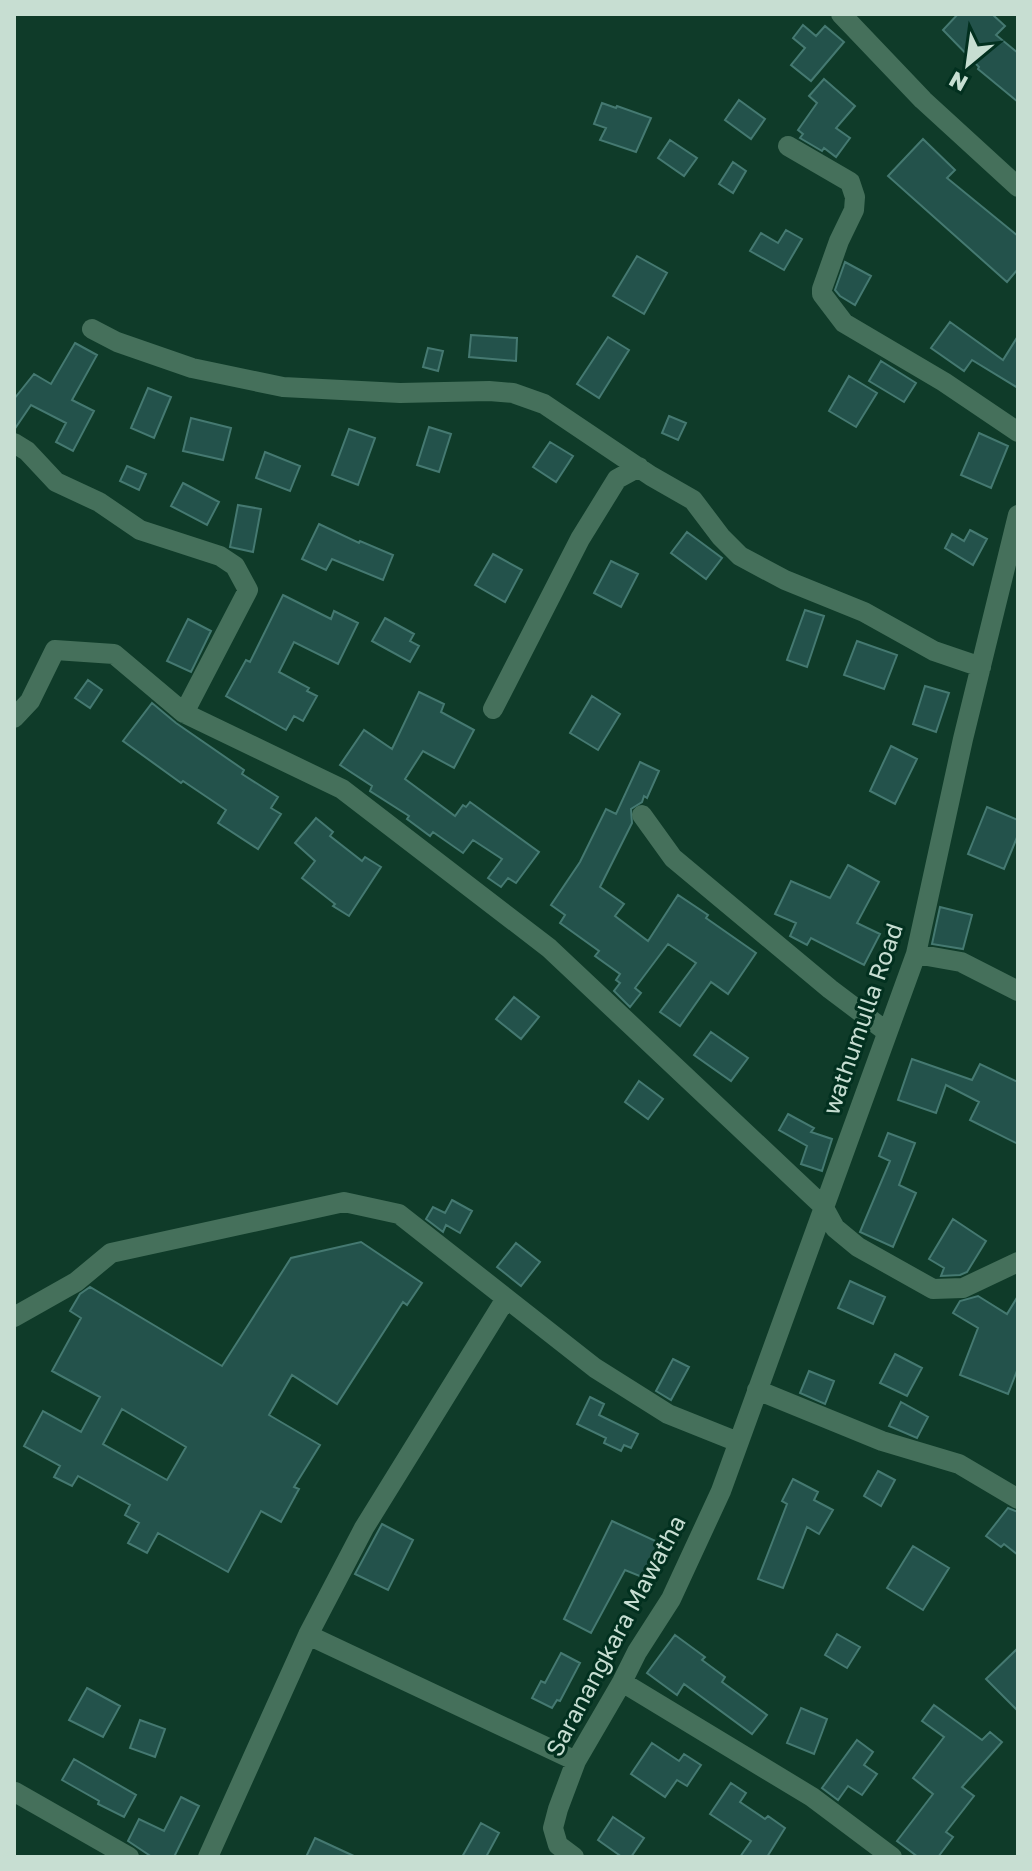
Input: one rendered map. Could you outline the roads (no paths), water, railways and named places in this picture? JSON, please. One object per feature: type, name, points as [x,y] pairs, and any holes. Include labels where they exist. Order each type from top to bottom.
[{"type":"street","points":[[841,14],[923,100],[1018,187]]},
{"type":"street","points":[[788,146],[850,182],[855,197],[854,210],[822,289],[822,294],[844,323],[944,382],[1018,432]]},
{"type":"street","points":[[92,329],[117,342],[192,368],[283,387],[400,393],[489,391],[513,393],[544,404],[693,500],[740,556],[785,580],[864,612],[934,651],[981,667]]},
{"type":"street","points":[[14,443],[27,451],[56,482],[99,502],[140,530],[220,556],[235,566],[248,590],[184,713]]},
{"type":"street","points":[[493,709],[580,539],[617,479],[639,467]]},
{"type":"street","name":"wathumulla Road","points":[[757,1390],[916,954],[1018,515]]},
{"type":"street","points":[[14,718],[30,701],[55,650],[114,654],[184,713],[342,789],[549,948],[823,1206],[835,1228],[858,1247],[933,1289],[963,1288],[1018,1262]]},
{"type":"street","points":[[642,815],[673,858],[887,1032]]},
{"type":"street","points":[[916,954],[961,962],[1018,991]]},
{"type":"street","points":[[14,1317],[76,1282],[111,1253],[344,1202],[399,1214],[595,1368],[668,1414],[738,1442]]},
{"type":"street","points":[[208,1857],[308,1635],[364,1528],[505,1300]]},
{"type":"street","points":[[757,1390],[882,1441],[959,1464],[1018,1499]]},
{"type":"street","name":"Saranangkara Mawatha","points":[[574,1857],[558,1845],[553,1828],[576,1761],[637,1652],[671,1599],[721,1491],[757,1390]]},
{"type":"street","points":[[308,1635],[576,1761]]},
{"type":"street","points":[[622,1682],[812,1797],[892,1857]]},
{"type":"street","points":[[15,1792],[129,1857]]}]
